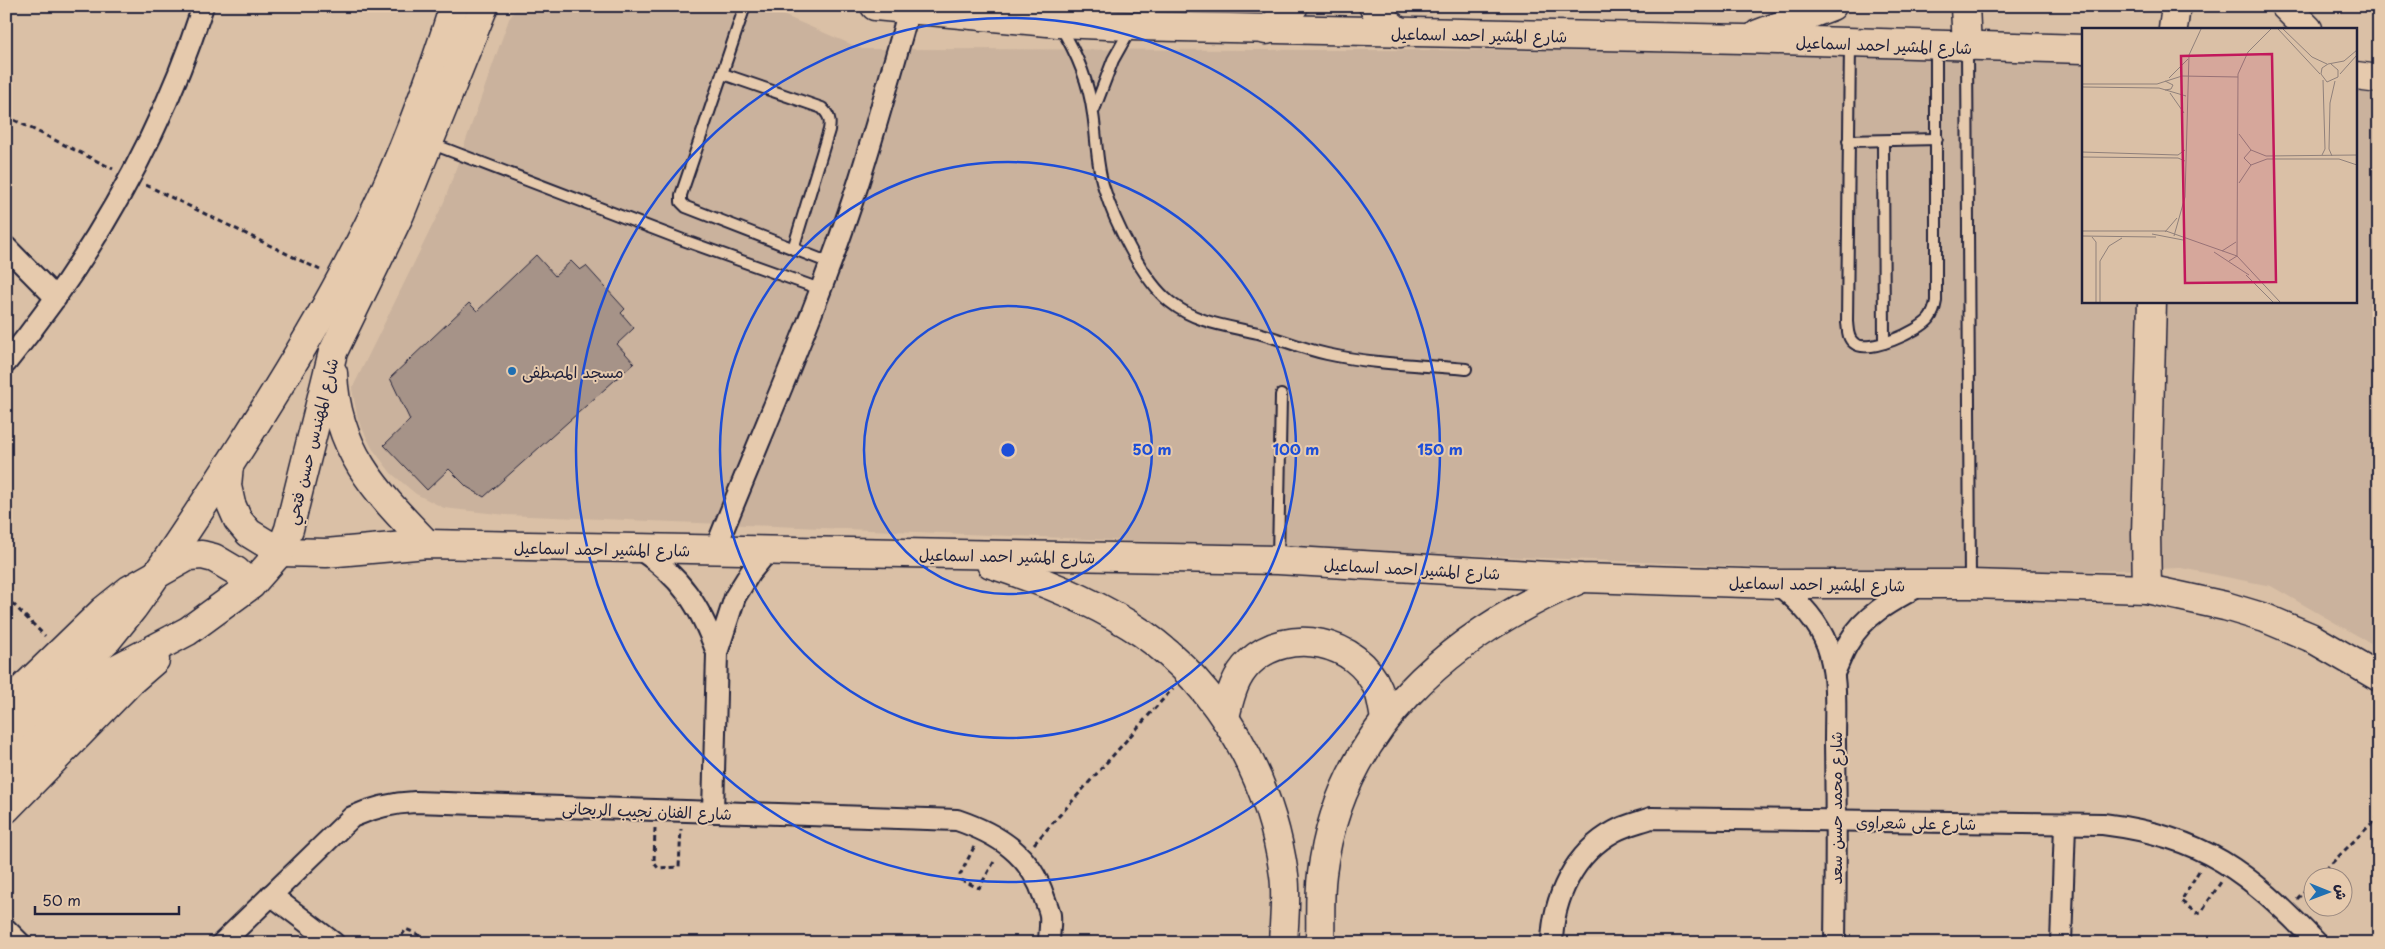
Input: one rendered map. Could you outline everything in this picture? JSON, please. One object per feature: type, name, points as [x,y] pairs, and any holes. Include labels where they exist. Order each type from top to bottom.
[{"type":"main road","name":"شارع المهندس حسن فتحي","points":[[6,737],[108,639],[158,574],[291,368],[341,280],[372,218],[404,146],[432,74],[454,6]]},
{"type":"main road","name":"شارع المهندس حسن فتحي","points":[[6,773],[112,672],[188,631],[250,585],[280,552],[289,529],[333,352],[380,258],[430,143],[484,6]]},
{"type":"main road","name":"شارع المشير احمد اسماعيل","points":[[875,6],[1058,23],[1131,26],[1744,39],[2082,49]]},
{"type":"main road","points":[[1266,30],[1287,15],[1294,6]]},
{"type":"main road","points":[[1372,6],[1380,16],[1400,33]]},
{"type":"main road","points":[[1744,39],[1832,6]]},
{"type":"main road","points":[[1965,6],[1967,47]]},
{"type":"main road","points":[[2173,28],[2176,6]]},
{"type":"main road","points":[[2285,6],[2307,28]]},
{"type":"main road","points":[[2147,589],[2146,534],[2152,302]]},
{"type":"main road","points":[[333,352],[334,384],[340,416],[350,446],[364,474],[383,499],[427,544]]},
{"type":"main road","points":[[229,465],[227,486],[231,504],[238,520],[249,533],[280,552]]},
{"type":"main road","name":"شارع المشير احمد اسماعيل","points":[[280,552],[326,553],[427,544],[1278,560],[1582,578],[1777,584],[1970,584],[2147,589],[2225,606],[2265,618],[2310,637],[2379,677]]},
{"type":"main road","points":[[961,554],[1035,578],[1092,604],[1142,634],[1187,672],[1225,717],[1254,766],[1273,820],[1284,876],[1283,943]]},
{"type":"main road","points":[[6,705],[104,610],[129,590],[189,556],[202,555],[214,558],[236,571],[250,585]]},
{"type":"main road","points":[[1320,943],[1322,875],[1333,819],[1354,767],[1385,719],[1431,670],[1485,628],[1544,594],[1582,578]]},
{"type":"main road","points":[[6,809],[132,680],[188,631]]},
{"type":"main road","points":[[1225,717],[1232,687],[1250,662],[1275,646],[1306,640],[1336,646],[1361,664],[1378,689],[1385,719]]},
{"type":"street","points":[[6,363],[56,298],[95,239],[130,178],[178,76],[203,6]]},
{"type":"street","points":[[715,550],[830,263],[859,181],[909,10]]},
{"type":"street","points":[[6,247],[56,298]]},
{"type":"street","points":[[638,548],[660,563],[679,581],[695,602],[718,653]]},
{"type":"street","points":[[713,812],[718,653],[735,597],[750,573],[768,551]]},
{"type":"street","name":"شارع محمد حسن سعد","points":[[1777,584],[1798,600],[1814,621],[1827,644],[1834,674],[1837,821],[1835,943]]},
{"type":"street","name":"شارع محمد حسن سعد","points":[[1834,674],[1849,642],[1865,621],[1882,606],[1924,584]]},
{"type":"street","name":"شارع الفنان نجيب الريحانى","points":[[222,943],[352,817],[372,808],[393,803],[957,820],[983,829],[1005,842],[1022,858],[1040,884],[1050,914],[1049,943]]},
{"type":"street","name":"شارع على شعراوى","points":[[1552,943],[1552,923],[1563,886],[1585,854],[1615,830],[1652,818],[2103,824],[2140,829],[2176,839],[2211,854],[2232,866],[2260,886],[2317,943]]},
{"type":"street","points":[[2061,943],[2065,824]]},
{"type":"street","points":[[271,895],[334,943]]},
{"type":"street","points":[[6,928],[20,943]]},
{"type":"lane","points":[[745,6],[681,195],[681,202],[686,207],[830,263]]},
{"type":"lane","points":[[1058,23],[1080,66],[1094,114],[1096,151],[1103,187],[1116,222],[1147,273],[1168,301],[1189,315],[1212,323],[1261,334],[1329,355],[1466,369]]},
{"type":"lane","points":[[1094,114],[1113,60],[1131,26]]},
{"type":"lane","points":[[1850,43],[1847,322],[1850,339],[1856,345],[1864,347],[1884,343],[1928,320],[1936,301],[1936,46]]},
{"type":"lane","points":[[1967,47],[1970,584]]},
{"type":"lane","points":[[723,74],[822,108],[828,114],[831,122],[829,130],[793,249]]},
{"type":"lane","points":[[1848,142],[1937,139]]},
{"type":"lane","points":[[1883,141],[1884,343]]},
{"type":"lane","points":[[430,143],[683,240],[820,289]]},
{"type":"lane","points":[[1278,560],[1281,395]]},
{"type":"path","points":[[6,116],[341,280]]},
{"type":"path","points":[[6,597],[61,652]]},
{"type":"path","points":[[1022,858],[1187,672]]},
{"type":"path","points":[[656,810],[654,864],[658,868],[679,867],[682,811]]},
{"type":"path","points":[[2329,866],[2379,816]]},
{"type":"path","points":[[983,829],[960,875],[961,880],[976,888],[981,886],[1005,842]]},
{"type":"path","points":[[2211,854],[2181,901],[2196,913],[2201,912],[2232,866]]},
{"type":"path","points":[[397,943],[404,931],[409,929],[423,937],[424,943]]},
{"type":"shaded area","points":[[518,6],[762,6],[862,49],[1807,51],[2082,61],[2082,302],[2358,302],[2358,90],[2379,97],[2379,648],[2271,586],[2181,568],[1956,575],[506,515],[444,508],[416,494],[391,473],[372,448],[358,420],[352,389],[444,202],[509,19]]},
{"type":"building","name":"مسجد المصطفى","points":[[536,255],[555,276],[571,261],[580,270],[586,266],[625,309],[621,313],[634,328],[617,344],[634,363],[484,497],[467,487],[449,469],[427,490],[384,445],[410,420],[390,378],[469,303],[477,311]]},
{"type":"place","name":"مسجد المصطفى","points":[[512,371]]}]
